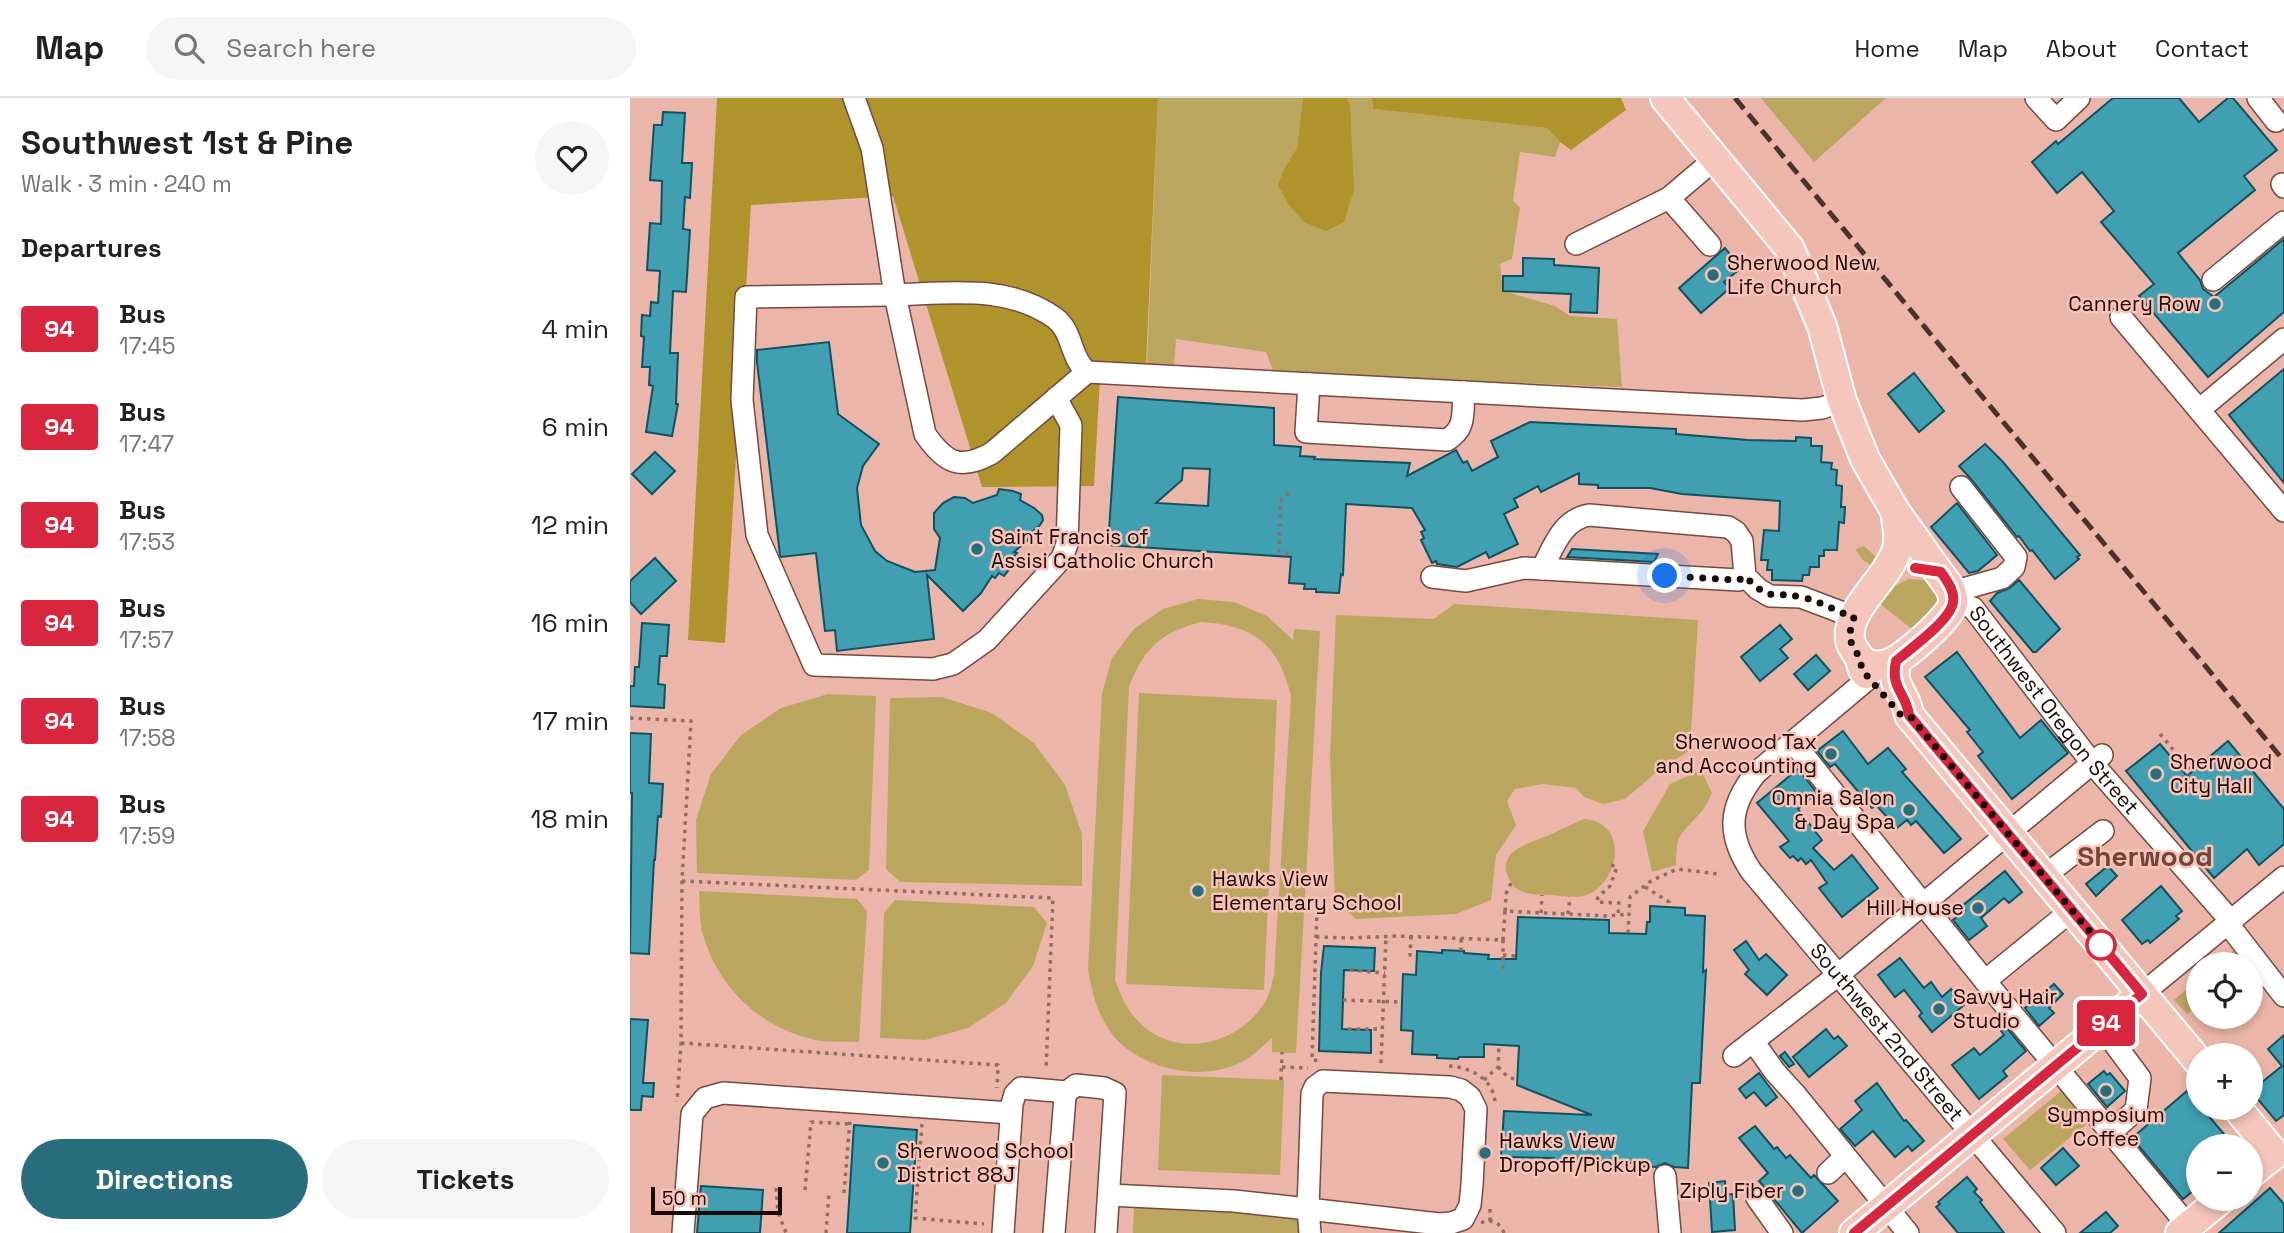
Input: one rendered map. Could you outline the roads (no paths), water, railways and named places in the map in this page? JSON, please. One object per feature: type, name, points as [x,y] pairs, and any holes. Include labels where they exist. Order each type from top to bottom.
[{"type":"main road","name":"Southwest Oregon Street","points":[[1665,98],[1795,258],[1822,326],[1842,401],[1869,468],[1895,511],[1949,588]]},
{"type":"main road","points":[[1895,511],[1898,547],[1881,579],[1854,617],[1850,640],[1864,669],[1900,714],[1909,715]]},
{"type":"main road","points":[[1864,669],[1869,665],[1896,661],[1947,615],[1949,588],[1926,569],[1908,569],[1881,579]]},
{"type":"main road","points":[[1896,661],[1895,681],[1898,692],[1908,706],[1909,715],[2186,1047]]},
{"type":"main road","points":[[1854,1233],[2142,994]]},
{"type":"main road","points":[[2247,1120],[2281,1155],[2263,1166]]},
{"type":"main road","points":[[2188,1231],[2209,1211]]},
{"type":"street","points":[[854,98],[872,148],[895,295],[925,434],[938,453],[954,461],[974,463],[992,453],[1087,372]]},
{"type":"street","points":[[2036,98],[2056,120],[2079,98]]},
{"type":"street","points":[[2258,98],[2276,121]]},
{"type":"street","points":[[1576,244],[1669,198],[1715,159]]},
{"type":"street","points":[[1669,198],[1710,245]]},
{"type":"street","points":[[2213,280],[2284,222]]},
{"type":"street","points":[[1056,398],[1071,425],[1067,544],[1062,558],[986,640],[953,664],[933,669],[814,665],[757,535],[742,400],[746,297],[967,291],[1018,299],[1056,320],[1070,340],[1079,365],[1087,372],[1803,410],[1822,408],[1842,401]]},
{"type":"street","points":[[2121,317],[2284,511]]},
{"type":"street","points":[[2199,411],[2284,339]]},
{"type":"street","points":[[1309,384],[1306,432],[1447,440],[1456,434],[1462,423],[1464,391]]},
{"type":"street","points":[[1949,588],[2003,578],[2014,567],[2016,557],[1961,487]]},
{"type":"street","points":[[1542,569],[1564,528],[1577,517],[1589,515],[1728,527],[1742,541],[1745,576],[1758,589],[1770,596],[1801,597],[1854,617]]},
{"type":"street","points":[[1432,577],[1466,581],[1524,568],[1739,580],[1745,576]]},
{"type":"street","name":"Southwest Oregon Street","points":[[1949,588],[1973,608],[2097,759],[2230,922],[2284,996]]},
{"type":"street","points":[[1864,669],[1793,742],[1923,905],[2111,1132],[2188,1231]]},
{"type":"street","name":"Southwest 2nd Street","points":[[1793,742],[1742,790],[1736,805],[1734,822],[1735,840],[1741,856],[1751,872],[2054,1233]]},
{"type":"street","points":[[1734,1055],[1838,975],[2097,759]]},
{"type":"street","points":[[2044,876],[2102,831]]},
{"type":"street","points":[[2142,994],[2284,877]]},
{"type":"street","points":[[1985,981],[2072,910]]},
{"type":"street","points":[[2102,1027],[2140,1078],[2136,1110],[2111,1132]]},
{"type":"street","points":[[1753,1041],[1775,1072],[1908,1233]]},
{"type":"street","points":[[1109,1195],[1234,1201],[1308,1209],[1439,1224],[1451,1223],[1462,1219],[1470,1205],[1476,1109],[1470,1097],[1461,1090],[1450,1087],[1323,1081],[1315,1087],[1312,1094],[1308,1209],[1310,1233]]},
{"type":"street","points":[[995,1228],[1015,1094],[1021,1088],[1067,1092],[1076,1085],[1104,1088],[1115,1093],[1106,1233]]},
{"type":"street","points":[[1054,1233],[1067,1092]]},
{"type":"street","points":[[683,1233],[692,1114],[705,1098],[723,1093],[1011,1113]]},
{"type":"street","points":[[1828,1173],[1845,1157]]},
{"type":"street","points":[[1665,1176],[1671,1233]]},
{"type":"street","points":[[1757,1198],[1782,1233]]},
{"type":"railway","points":[[1735,98],[2284,761]]},
{"type":"place","name":"Sherwood New Life Church","points":[[1713,275]]},
{"type":"place","name":"Cannery Row","points":[[2215,304]]},
{"type":"place","name":"Saint Francis of Assisi Catholic Church","points":[[977,549]]},
{"type":"place","name":"Sherwood Tax and Accounting","points":[[1831,754]]},
{"type":"place","name":"Sherwood City Hall","points":[[2156,774]]},
{"type":"place","name":"Omnia Salon & Day Spa","points":[[1909,810]]},
{"type":"place","name":"Hawks View Elementary School","points":[[1198,891]]},
{"type":"place","name":"Hill House","points":[[1978,908]]},
{"type":"place","name":"Savvy Hair Studio","points":[[1939,1009]]},
{"type":"place","name":"Symposium Coffee","points":[[2106,1091]]},
{"type":"place","name":"Hawks View Dropoff/Pickup","points":[[1485,1153]]},
{"type":"place","name":"Sherwood School District 88J","points":[[883,1163]]},
{"type":"place","name":"Ziply Fiber","points":[[1798,1191]]},
{"type":"district","name":"Sherwood","points":[[2145,856]]}]
